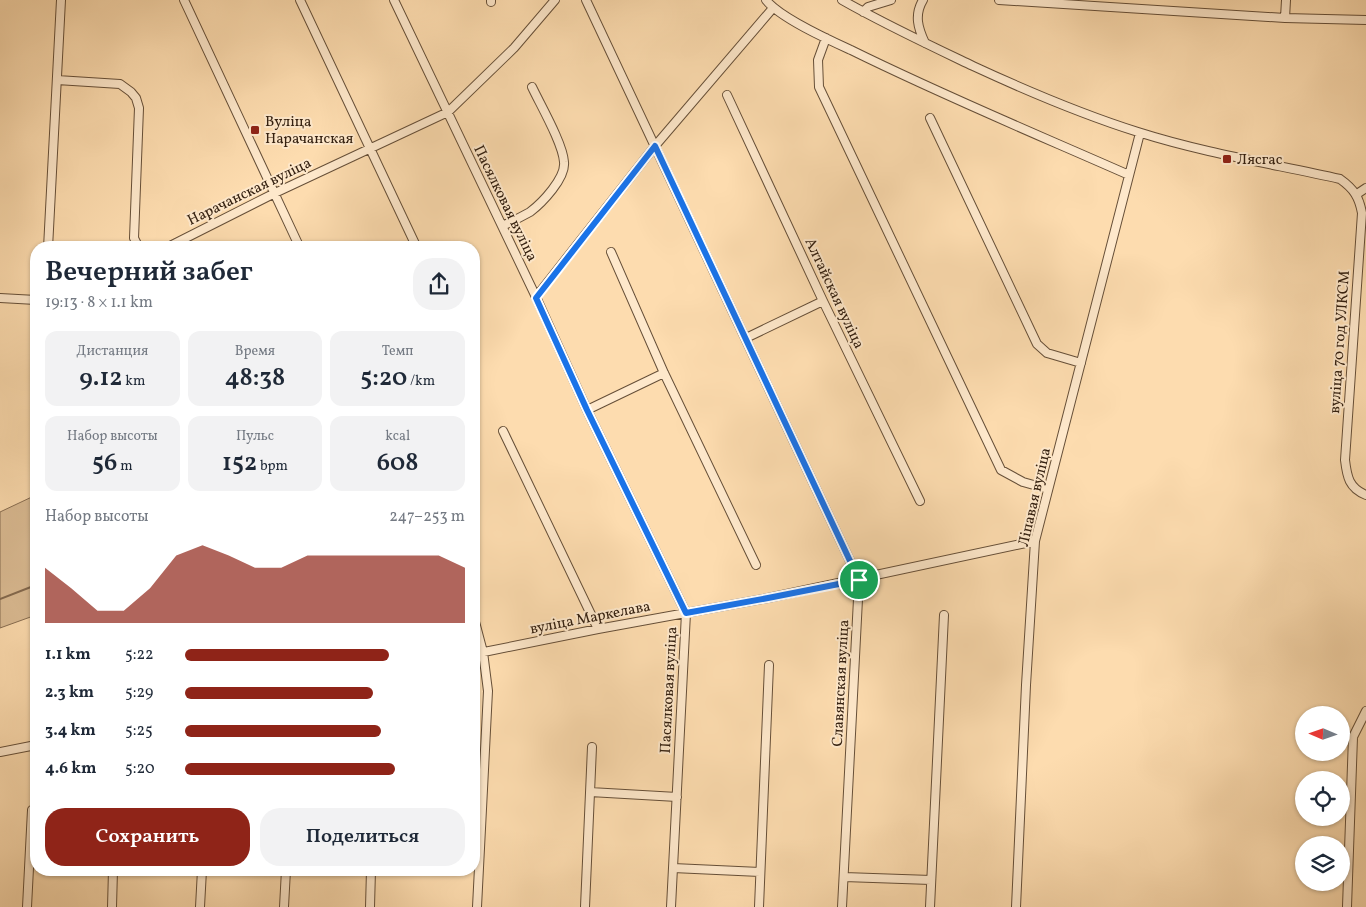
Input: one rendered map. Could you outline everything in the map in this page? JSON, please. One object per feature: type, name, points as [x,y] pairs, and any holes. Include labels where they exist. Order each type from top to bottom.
[{"type":"street","points":[[48,241],[61,0]]},
{"type":"street","points":[[184,0],[297,241]]},
{"type":"street","points":[[300,0],[414,241]]},
{"type":"street","name":"Пасялковая вуліца","points":[[394,0],[536,298],[587,410],[686,613],[671,907]]},
{"type":"street","name":"Нарачанская вуліца","points":[[180,241],[274,193],[448,112],[514,48],[555,0]]},
{"type":"street","name":"Славянская вуліца","points":[[586,0],[859,580],[842,907]]},
{"type":"street","points":[[766,0],[773,8],[826,38],[922,86],[1129,175]]},
{"type":"street","points":[[842,0],[925,43],[1064,106],[1140,133],[1227,155],[1340,179],[1357,194],[1366,188]]},
{"type":"street","points":[[863,12],[868,7],[891,0]]},
{"type":"street","points":[[923,0],[918,10],[918,22],[925,43]]},
{"type":"street","points":[[999,0],[1285,18],[1366,20]]},
{"type":"street","points":[[1285,18],[1286,0]]},
{"type":"street","points":[[536,298],[655,146],[773,8]]},
{"type":"street","points":[[826,38],[818,60],[819,87],[1001,470],[1023,482],[1048,490]]},
{"type":"street","points":[[57,80],[120,84],[136,98],[139,108],[134,238],[136,241]]},
{"type":"street","points":[[502,226],[530,212],[560,180],[564,172],[562,151],[532,87]]},
{"type":"street","name":"Алтайская вуліца","points":[[728,95],[823,301],[920,501]]},
{"type":"street","points":[[930,118],[1037,344],[1047,353],[1081,363]]},
{"type":"street","name":"Ліпавая вуліца","points":[[1016,907],[1026,685],[1035,541],[1140,133]]},
{"type":"street","name":"вуліца 70 год УЛКСМ","points":[[1357,194],[1362,213],[1345,460],[1346,475],[1350,484],[1357,491],[1366,495]]},
{"type":"street","points":[[611,252],[664,373],[756,566]]},
{"type":"street","points":[[0,298],[30,300]]},
{"type":"street","points":[[746,338],[823,301]]},
{"type":"street","points":[[587,410],[664,373]]},
{"type":"street","points":[[503,431],[598,629]]},
{"type":"street","name":"вуліца Маркелава","points":[[480,653],[859,580],[1035,541]]},
{"type":"street","points":[[930,907],[944,615]]},
{"type":"street","points":[[480,641],[488,691],[480,864]]},
{"type":"street","points":[[758,907],[769,665]]},
{"type":"street","points":[[1347,907],[1353,737],[1366,711]]},
{"type":"street","points":[[0,752],[30,746]]},
{"type":"street","points":[[585,907],[592,747]]},
{"type":"street","points":[[590,792],[677,797]]},
{"type":"street","points":[[27,907],[30,849]]},
{"type":"street","points":[[673,868],[760,872]]},
{"type":"street","points":[[112,907],[113,876]]},
{"type":"street","points":[[200,907],[202,876]]},
{"type":"street","points":[[284,907],[286,876]]},
{"type":"street","points":[[370,907],[371,876]]},
{"type":"street","points":[[478,907],[479,876]]},
{"type":"street","points":[[844,877],[931,880]]},
{"type":"shaded area","points":[[30,498],[30,617],[0,628],[0,512]]},
{"type":"waterway","points":[[0,599],[30,587]]},
{"type":"place","name":"Вуліца Нарачанская","points":[[255,130]]},
{"type":"place","name":"Лясгас","points":[[1227,159]]},
{"type":"route","points":[[655,146],[746,338],[859,580],[686,613],[587,410],[536,298],[655,146]]}]
